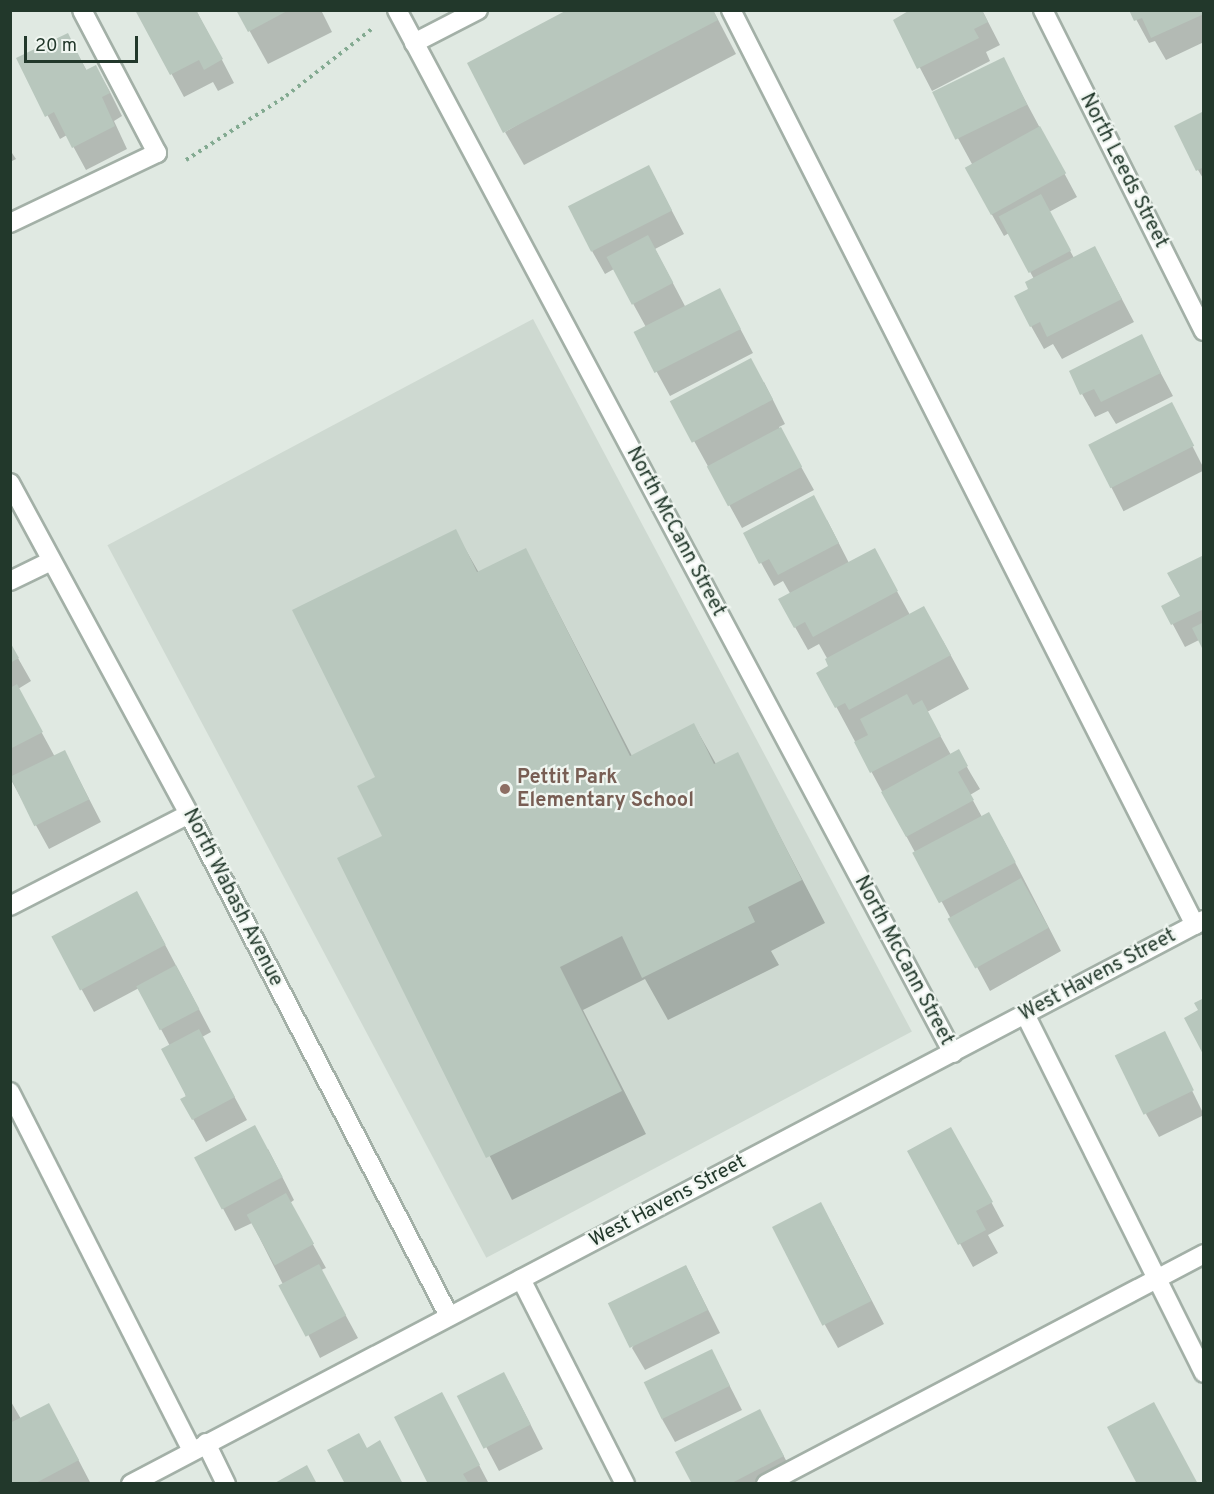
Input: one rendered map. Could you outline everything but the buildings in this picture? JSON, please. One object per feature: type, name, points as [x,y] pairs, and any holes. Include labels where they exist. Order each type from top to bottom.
[{"type":"street","points":[[10,223],[157,153],[82,10]]},
{"type":"street","name":"North McCann Street","points":[[397,10],[953,1053]]},
{"type":"street","points":[[414,43],[478,10]]},
{"type":"street","points":[[731,10],[1199,923]]},
{"type":"street","name":"North Leeds Street","points":[[1043,10],[1203,331]]},
{"type":"street","name":"North Wabash Avenue","points":[[10,483],[189,814],[449,1317]]},
{"type":"street","points":[[10,580],[51,561]]},
{"type":"street","points":[[10,906],[189,814]]},
{"type":"street","name":"West Havens Street","points":[[131,1484],[1199,923]]},
{"type":"street","points":[[1025,1014],[1203,1373]]},
{"type":"street","points":[[10,1092],[199,1447],[226,1484]]},
{"type":"street","points":[[766,1484],[1069,1328],[1203,1254]]},
{"type":"street","points":[[520,1279],[625,1484]]},
{"type":"path","points":[[176,165],[226,137],[286,96],[381,21]]},
{"type":"shaded area","name":"Pettit Park Elementary School","points":[[533,319],[912,1032],[486,1258],[107,545]]},
{"type":"place","name":"Pettit Park Elementary School","points":[[505,789]]}]
